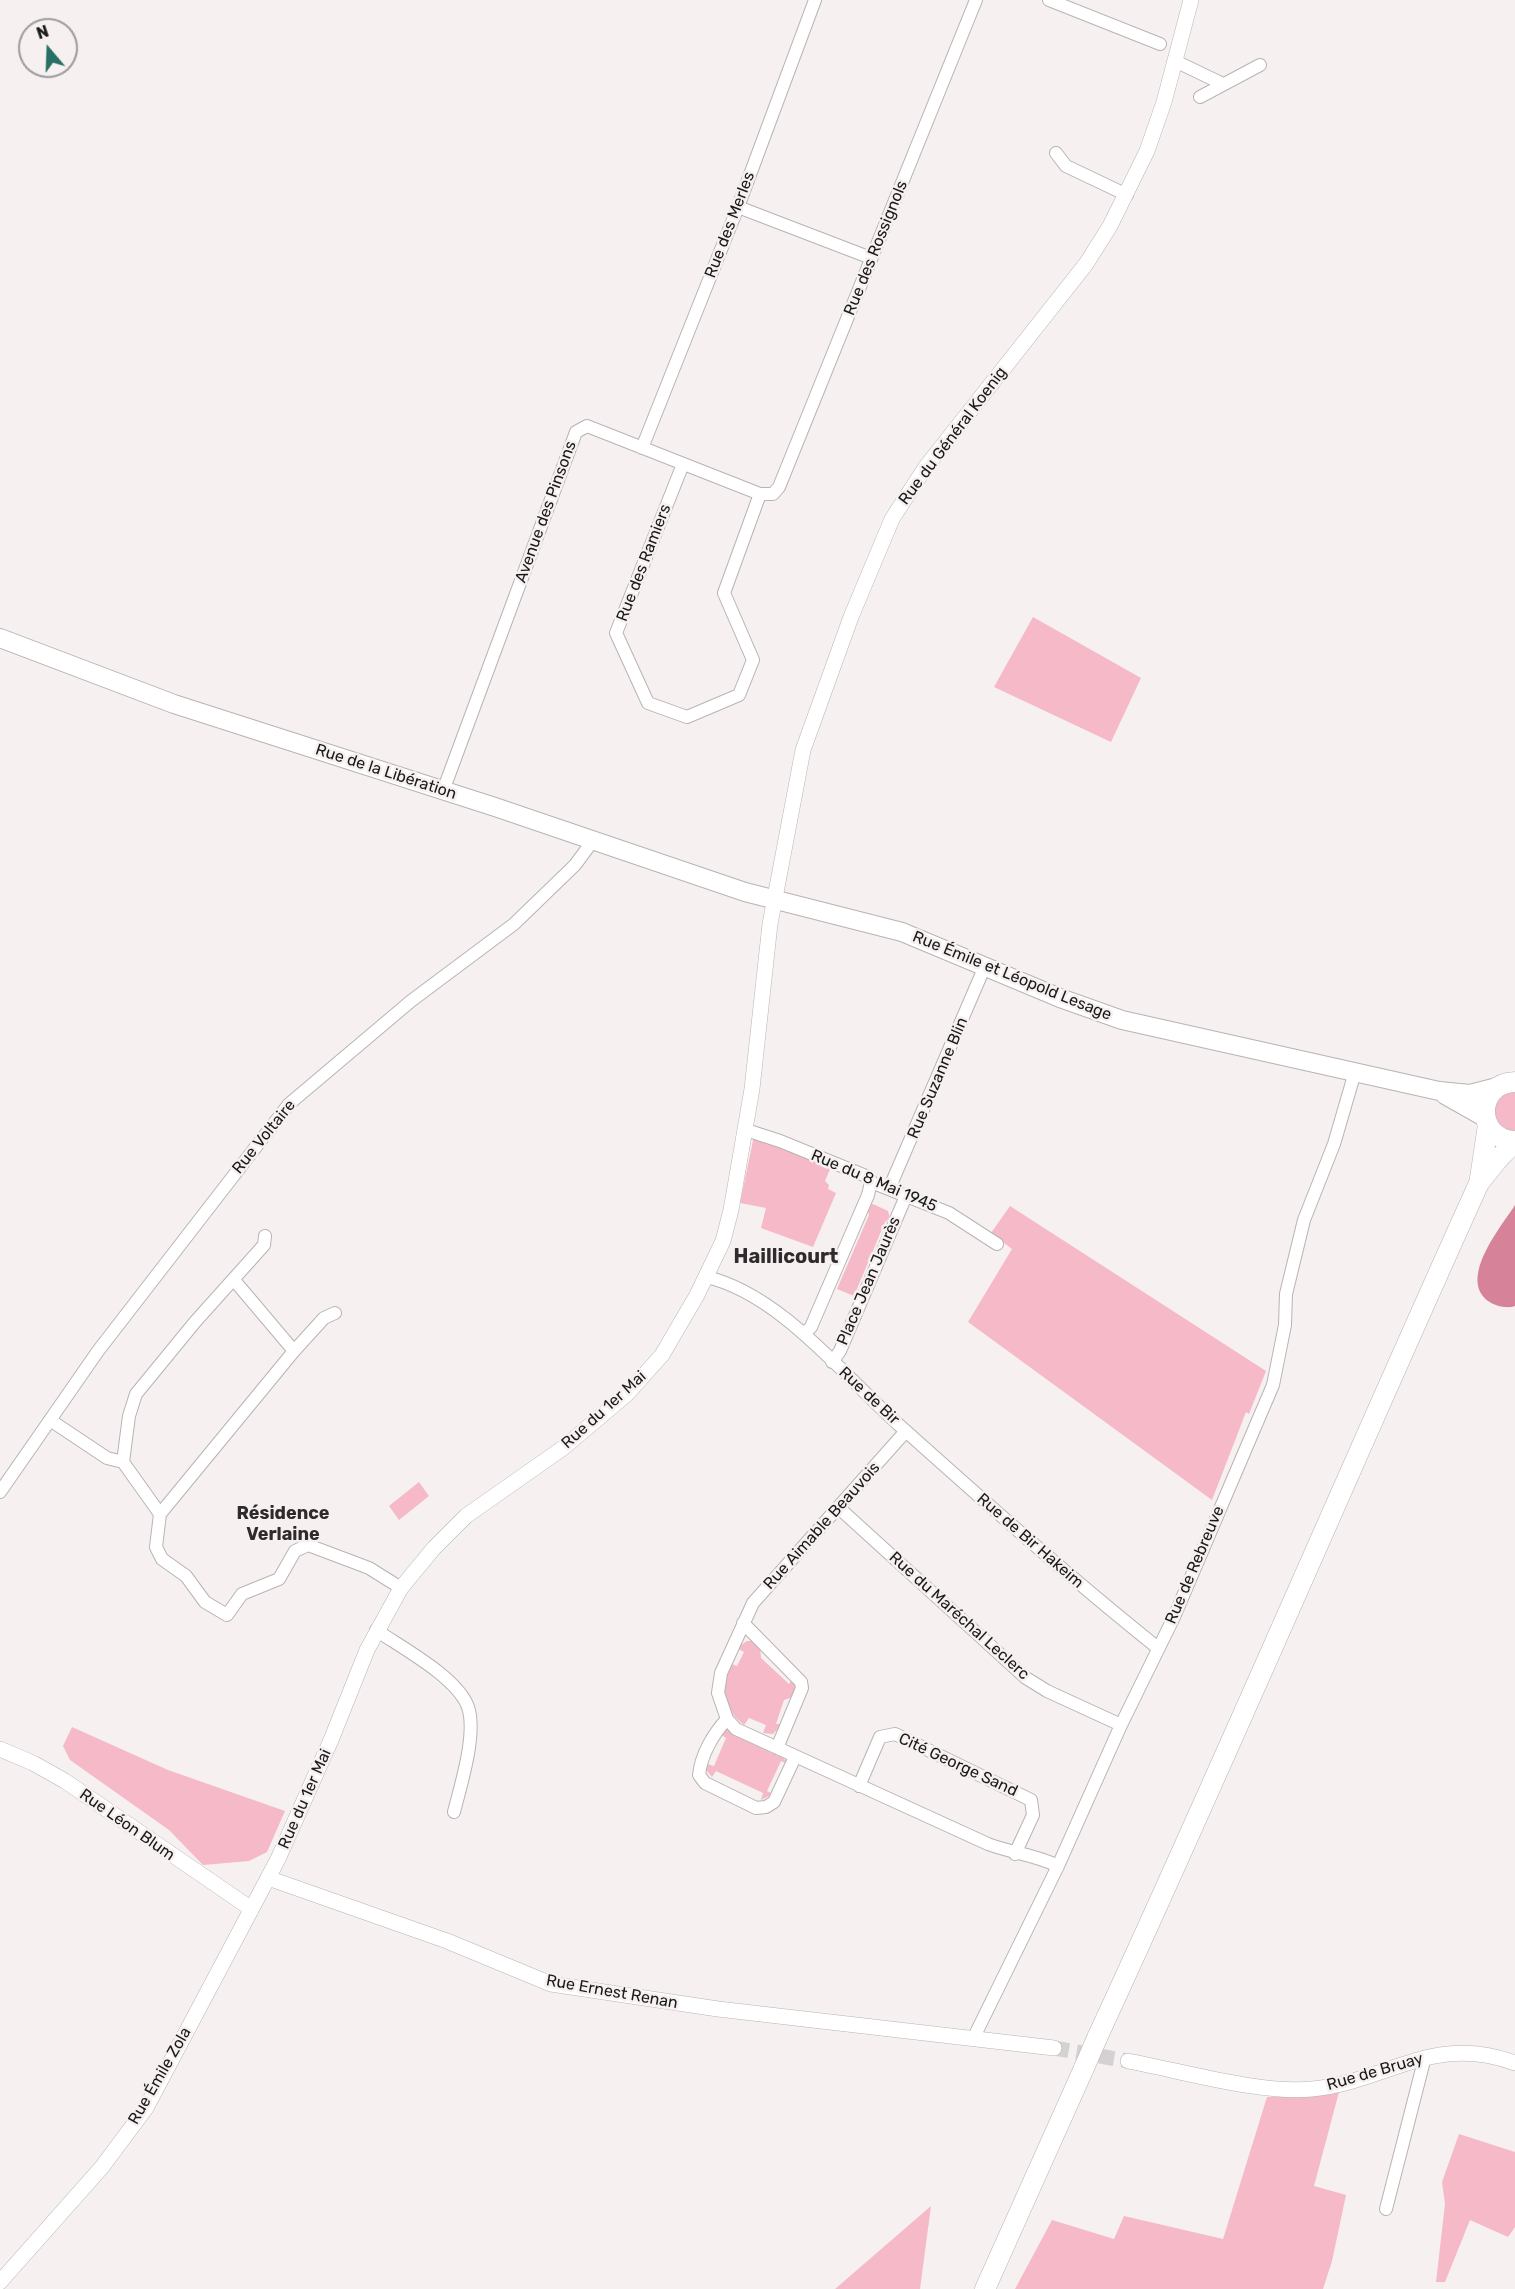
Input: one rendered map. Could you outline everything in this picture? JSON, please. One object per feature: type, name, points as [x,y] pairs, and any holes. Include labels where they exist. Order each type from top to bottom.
[{"type":"main road","name":"Rue de la Libération","points":[[0,638],[174,704],[774,900]]},
{"type":"main road","name":"Rue Émile et Léopold Lesage","points":[[774,900],[902,932],[1060,998],[1122,1020],[1438,1091]]},
{"type":"main road","points":[[1438,1091],[1470,1094],[1509,1082]]},
{"type":"main road","points":[[1479,1183],[1486,1100],[1509,1082]]},
{"type":"main road","points":[[1438,1091],[1486,1121],[1500,1138],[1515,1142]]},
{"type":"main road","points":[[985,2289],[1158,1907],[1479,1183],[1515,1142]]},
{"type":"street","name":"Rue des Merles","points":[[642,448],[738,207],[815,0]]},
{"type":"street","name":"Rue des Rossignols","points":[[773,494],[783,478],[976,0]]},
{"type":"street","points":[[1049,0],[1160,44]]},
{"type":"street","name":"Rue du Général Koenig","points":[[774,900],[793,794],[807,735],[892,519],[925,468],[1086,264],[1127,195],[1147,151],[1191,0]]},
{"type":"street","points":[[1175,61],[1223,84]]},
{"type":"street","points":[[1200,98],[1260,65]]},
{"type":"street","points":[[1056,153],[1065,166],[1127,195]]},
{"type":"street","points":[[738,207],[871,258]]},
{"type":"street","name":"Avenue des Pinsons","points":[[443,791],[576,432],[587,426],[760,494],[773,494]]},
{"type":"street","name":"Rue des Ramiers","points":[[683,464],[616,633],[648,703],[687,717],[739,695],[753,660],[724,593],[760,494]]},
{"type":"street","name":"Rue Voltaire","points":[[0,1492],[98,1351],[289,1104],[411,1001],[514,924],[575,865],[592,842]]},
{"type":"street","name":"Rue du 1er Mai","points":[[268,1878],[331,1740],[376,1630],[401,1588],[434,1548],[466,1516],[563,1448],[627,1394],[662,1355],[706,1277],[728,1226],[746,1130],[774,900]]},
{"type":"street","name":"Rue Suzanne Blin","points":[[889,1189],[985,966]]},
{"type":"street","name":"Rue de Rebreuve","points":[[974,2037],[1058,1866],[1158,1648],[1273,1385],[1284,1325],[1286,1294],[1304,1220],[1334,1144],[1355,1072]]},
{"type":"street","name":"Rue du 8 Mai 1945","points":[[746,1130],[866,1176],[871,1182],[906,1196],[919,1199],[949,1213],[997,1244]]},
{"type":"street","points":[[805,1333],[815,1318],[871,1182]]},
{"type":"street","name":"Place Jean Jaurès","points":[[706,1277],[722,1280],[805,1333],[832,1362],[840,1351],[906,1196]]},
{"type":"street","points":[[123,1462],[129,1416],[136,1394],[195,1322],[264,1245],[265,1236]]},
{"type":"street","points":[[234,1280],[294,1351]]},
{"type":"street","points":[[335,1313],[324,1318],[294,1351],[160,1514],[156,1546],[162,1559],[186,1576],[206,1602],[227,1615],[242,1594],[279,1579],[295,1551],[308,1545],[369,1568],[401,1588]]},
{"type":"street","name":"Rue de Bir","points":[[832,1362],[906,1431]]},
{"type":"street","points":[[50,1420],[107,1458],[123,1462],[160,1514]]},
{"type":"street","name":"Rue de Bir Hakeim","points":[[906,1431],[1015,1529],[1158,1648]]},
{"type":"street","name":"Rue Aimable Beauvois","points":[[743,1623],[753,1603],[906,1431]]},
{"type":"street","name":"Rue du Maréchal Leclerc","points":[[839,1508],[1026,1678],[1047,1691],[1121,1725]]},
{"type":"street","points":[[777,1748],[802,1688],[801,1682],[743,1623],[721,1673],[718,1694],[727,1719],[736,1729],[795,1757],[859,1786],[1015,1854],[1040,1857],[1058,1866]]},
{"type":"street","points":[[376,1630],[447,1680],[461,1694],[468,1708],[470,1729],[465,1765],[454,1812]]},
{"type":"street","points":[[727,1719],[716,1730],[700,1765],[699,1775],[705,1783],[756,1808],[766,1807],[774,1802],[795,1757]]},
{"type":"street","name":"Cité George Sand","points":[[859,1786],[880,1737],[895,1734],[1031,1800],[1033,1815],[1015,1854]]},
{"type":"street","name":"Rue Léon Blum","points":[[0,1749],[33,1763],[64,1781],[250,1908]]},
{"type":"street","name":"Rue Émile Zola","points":[[0,2282],[102,2167],[146,2108],[250,1908],[268,1878]]},
{"type":"street","name":"Rue Ernest Renan","points":[[268,1878],[447,1941],[550,1984],[718,2009],[974,2037]]},
{"type":"street","points":[[974,2037],[1054,2048]]},
{"type":"street","name":"Rue de Bruay","points":[[1128,2061],[1265,2088],[1310,2090],[1346,2084],[1439,2054],[1473,2053],[1494,2056],[1515,2063]]},
{"type":"street","points":[[1386,2209],[1425,2057]]},
{"type":"shaded area","points":[[1033,617],[1141,678],[1111,742],[994,687]]},
{"type":"shaded area","points":[[1515,1090],[1515,1131],[1504,1128],[1496,1120],[1493,1110],[1498,1097]]},
{"type":"shaded area","points":[[754,1136],[831,1167],[825,1181],[829,1185],[828,1189],[836,1193],[813,1247],[761,1228],[766,1208],[740,1203]]},
{"type":"shaded area","points":[[873,1204],[888,1211],[890,1218],[885,1222],[854,1296],[837,1289],[869,1215],[867,1206]]},
{"type":"shaded area","points":[[1515,1205],[1515,1306],[1505,1307],[1488,1301],[1480,1291],[1478,1279],[1480,1266],[1492,1239]]},
{"type":"shaded area","points":[[1010,1206],[1266,1371],[1249,1414],[1246,1412],[1212,1500],[968,1322],[1012,1249],[991,1233]]},
{"type":"shaded area","points":[[419,1482],[429,1496],[399,1520],[389,1506]]},
{"type":"shaded area","points":[[747,1641],[755,1641],[760,1646],[761,1658],[789,1684],[793,1678],[797,1683],[796,1696],[784,1700],[776,1724],[782,1724],[773,1734],[763,1733],[766,1725],[749,1718],[744,1725],[731,1711],[725,1697],[724,1690],[729,1663],[737,1666],[744,1652],[737,1648]]},
{"type":"shaded area","points":[[72,1727],[168,1770],[285,1811],[267,1852],[249,1861],[203,1865],[169,1830],[70,1760],[63,1746]]},
{"type":"shaded area","points":[[730,1728],[732,1734],[778,1756],[780,1753],[788,1764],[781,1761],[767,1791],[773,1794],[761,1800],[763,1793],[716,1771],[712,1777],[706,1770],[707,1764],[714,1766],[726,1738],[720,1734]]},
{"type":"shaded area","points":[[1339,2092],[1314,2186],[1346,2195],[1332,2261],[1323,2289],[1015,2289],[1052,2220],[1114,2239],[1124,2216],[1223,2239],[1267,2097]]},
{"type":"shaded area","points":[[1459,2134],[1515,2152],[1515,2227],[1508,2237],[1470,2220],[1445,2282],[1436,2282],[1445,2204],[1442,2182]]},
{"type":"shaded area","points":[[931,2206],[920,2289],[835,2289]]},
{"type":"tunnel","points":[[1054,2048],[1128,2061]]},
{"type":"district","name":"Haillicourt","points":[[786,1257]]},
{"type":"district","name":"Résidence Verlaine","points":[[283,1524]]}]
